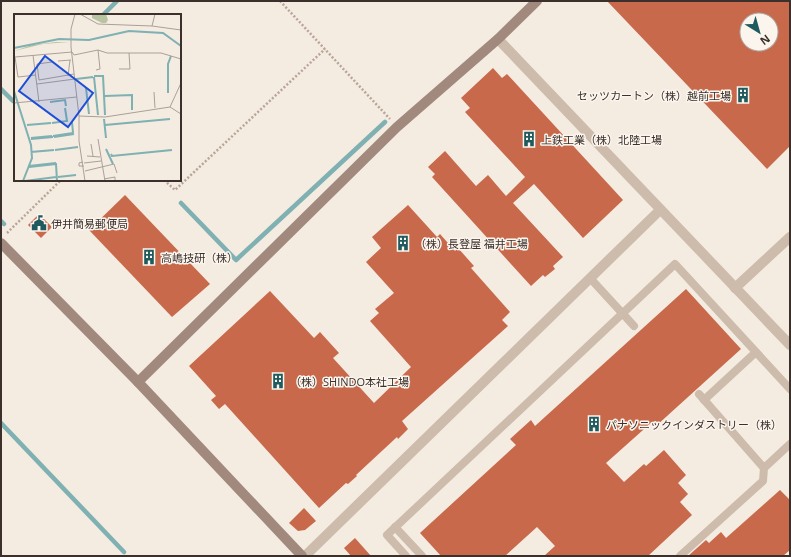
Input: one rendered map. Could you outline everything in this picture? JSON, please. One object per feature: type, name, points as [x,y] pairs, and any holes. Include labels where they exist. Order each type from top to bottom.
[{"type":"street","points":[[138,382],[398,127],[498,39],[537,1]]},
{"type":"street","points":[[498,39],[790,345]]},
{"type":"street","points":[[1,243],[138,382],[303,556],[660,210]]},
{"type":"street","points":[[735,288],[790,237]]},
{"type":"lane","points":[[406,556],[386,535],[675,264],[790,389]]},
{"type":"lane","points":[[590,278],[634,326]]},
{"type":"lane","points":[[756,352],[701,397],[764,468]]},
{"type":"lane","points":[[680,556],[763,481],[764,468],[790,444]]},
{"type":"lane","points":[[395,527],[422,556]]},
{"type":"path","points":[[280,1],[398,127]]},
{"type":"path","points":[[165,181],[175,190],[325,49]]},
{"type":"path","points":[[6,233],[60,181]]},
{"type":"building","name":"セッツカートン（株）越前工場","points":[[607,1],[790,1],[790,146],[767,169]]},
{"type":"building","points":[[493,68],[502,78],[507,74],[623,200],[583,238],[534,184],[513,203],[563,257],[553,266],[555,269],[545,277],[543,275],[531,286],[432,177],[435,174],[428,167],[445,151],[476,186],[488,175],[506,196],[525,177],[465,112],[470,108],[461,98]]},
{"type":"building","name":"高嶋技研（株）","points":[[125,195],[210,284],[172,317],[89,230]]},
{"type":"building","points":[[408,205],[437,237],[440,234],[455,251],[458,248],[474,266],[471,268],[510,312],[502,320],[508,326],[402,421],[408,429],[398,439],[397,437],[356,475],[357,476],[348,484],[346,483],[319,508],[225,404],[219,409],[211,400],[216,396],[189,366],[270,291],[314,338],[320,332],[339,353],[333,358],[374,403],[411,367],[370,321],[379,313],[375,309],[394,293],[366,262],[381,248],[372,237]]},
{"type":"building","name":"伊井簡易郵便局","points":[[39,214],[52,227],[41,238],[28,225]]},
{"type":"building","name":"パナソニックインダストリー（株）","points":[[686,289],[741,349],[656,426],[652,422],[606,463],[624,482],[644,464],[646,466],[664,450],[686,475],[678,483],[688,494],[680,502],[692,515],[648,556],[544,556],[555,546],[537,527],[505,556],[441,556],[420,533],[516,445],[510,439],[531,420],[535,426]]},
{"type":"building","points":[[780,490],[790,500],[790,550],[783,556],[688,556],[706,540],[709,543],[721,532],[726,538]]},
{"type":"building","points":[[304,508],[316,521],[305,530],[298,531],[289,523]]},
{"type":"building","points":[[355,538],[371,556],[351,556],[344,548]]},
{"type":"waterway","points":[[104,14],[117,1]]},
{"type":"waterway","points":[[1,89],[13,101],[14,100]]},
{"type":"waterway","points":[[181,203],[236,260],[385,122]]},
{"type":"waterway","points":[[1,221],[4,224]]},
{"type":"waterway","points":[[1,423],[124,552]]},
{"type":"place","name":"セッツカートン（株）越前工場","points":[[743,95]]},
{"type":"place","name":"上鉄工業（株）北陸工場","points":[[529,139]]},
{"type":"place","name":"伊井簡易郵便局","points":[[39,223]]},
{"type":"place","name":"（株）長登屋 福井工場","points":[[403,243]]},
{"type":"place","name":"高嶋技研（株）","points":[[149,257]]},
{"type":"place","name":"（株）SHINDO本社工場","points":[[278,381]]},
{"type":"place","name":"パナソニックインダストリー（株）","points":[[594,424]]}]
